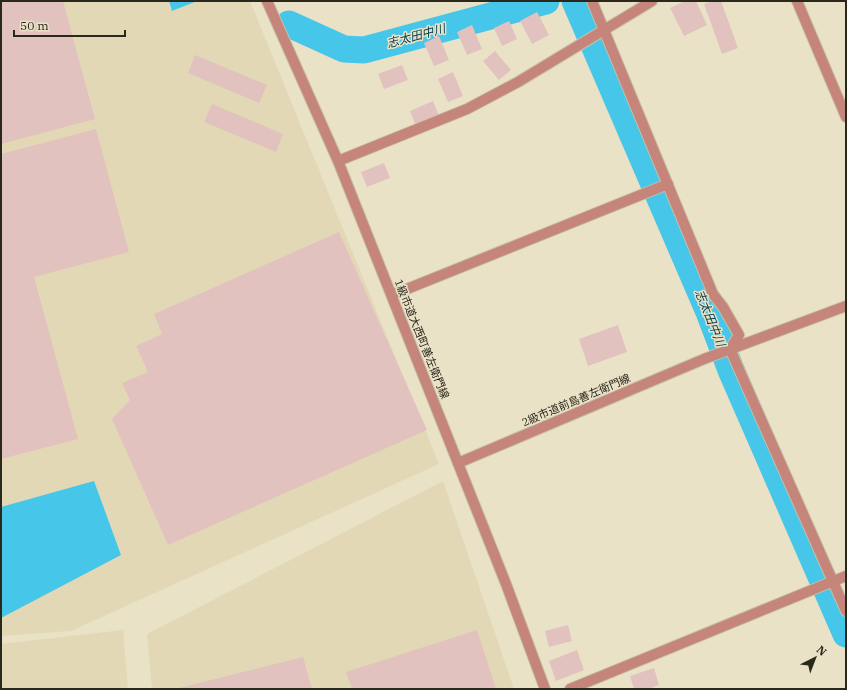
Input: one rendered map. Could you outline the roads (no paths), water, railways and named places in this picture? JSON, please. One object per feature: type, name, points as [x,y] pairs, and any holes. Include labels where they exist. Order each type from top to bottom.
[{"type":"street","name":"1級市道大西町善左衛門線","points":[[267,1],[338,161],[506,584],[545,689]]},
{"type":"street","points":[[592,1],[713,294],[739,335],[730,349]]},
{"type":"street","points":[[338,161],[467,109],[652,1]]},
{"type":"street","points":[[797,1],[846,117]]},
{"type":"street","points":[[392,295],[668,184]]},
{"type":"street","points":[[730,349],[846,306]]},
{"type":"street","points":[[730,349],[846,611]]},
{"type":"street","name":"2級市道前島善左衛門線","points":[[458,463],[730,349]]},
{"type":"street","points":[[570,689],[846,576]]},
{"type":"water","points":[[169,1],[197,1],[172,11]]},
{"type":"water","points":[[94,481],[121,555],[1,618],[1,507]]},
{"type":"waterway","name":"志太田中川","points":[[289,24],[344,49],[364,50],[546,1]]},
{"type":"waterway","name":"志太田中川","points":[[575,1],[709,312],[731,370],[846,634]]}]
